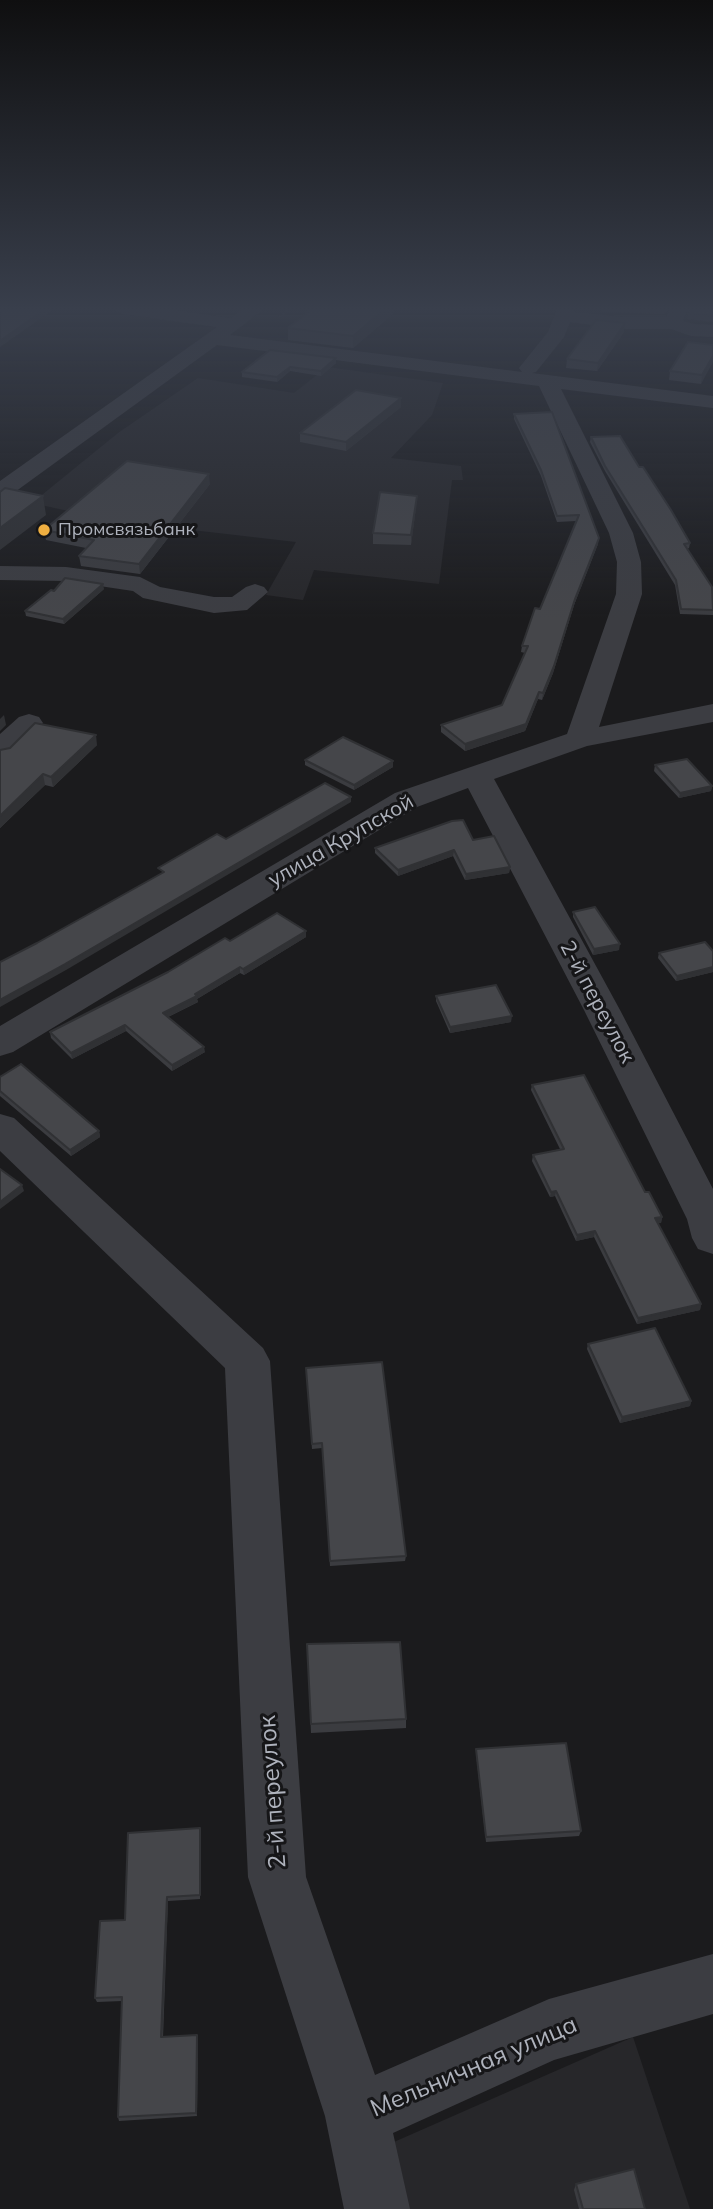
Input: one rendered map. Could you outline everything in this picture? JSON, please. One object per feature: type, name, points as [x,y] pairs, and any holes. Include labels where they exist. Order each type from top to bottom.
[{"type":"street","points":[[0,492],[112,412]]},
{"type":"street","points":[[558,412],[616,522],[629,562],[629,594],[580,738]]},
{"type":"street","points":[[0,573],[66,574],[140,585],[152,593],[214,606],[238,606],[255,592]]},
{"type":"street","name":"улица Крупской","points":[[0,1043],[406,800],[580,738],[713,713]]},
{"type":"street","points":[[0,750],[29,723]]},
{"type":"street","name":"2-й переулок","points":[[477,776],[602,1010],[712,1233]]},
{"type":"street","name":"2-й переулок","points":[[0,1128],[247,1361],[277,1877],[358,2116],[377,2209]]},
{"type":"street","name":"Мельничная улица","points":[[358,2116],[549,2031],[713,1984]]},
{"type":"shaded area","points":[[148,412],[433,412],[391,458],[461,466],[463,480],[452,480],[439,584],[314,570],[303,600],[266,595],[296,542],[114,521],[32,503],[118,433]]},
{"type":"shaded area","points":[[633,2037],[690,2209],[409,2209],[394,2142]]},
{"type":"building","points":[[327,412],[383,412],[346,442],[300,433]]},
{"type":"building","points":[[552,412],[599,538],[575,599],[554,666],[543,693],[539,692],[526,724],[465,744],[441,725],[502,705],[528,646],[522,646],[535,608],[540,609],[579,515],[557,516],[541,470],[514,414]]},
{"type":"building","points":[[620,436],[639,467],[643,467],[690,543],[684,544],[712,587],[713,610],[681,609],[676,580],[605,466],[591,437]]},
{"type":"building","points":[[127,461],[209,474],[139,564],[79,556],[94,540],[44,530]]},
{"type":"building","points":[[5,488],[43,496],[0,528],[0,492]]},
{"type":"building","points":[[380,492],[417,496],[411,535],[373,533]]},
{"type":"building","points":[[65,578],[103,584],[63,619],[25,611],[51,590],[54,591]]},
{"type":"building","points":[[35,723],[96,735],[51,777],[43,774],[0,816],[0,750],[10,748]]},
{"type":"building","points":[[343,737],[393,761],[354,785],[305,760]]},
{"type":"building","points":[[687,759],[712,786],[680,793],[655,765]]},
{"type":"building","points":[[325,783],[351,797],[0,1000],[0,962],[164,872],[158,868],[217,834],[226,839]]},
{"type":"building","points":[[463,820],[473,840],[494,836],[510,867],[466,874],[454,850],[398,870],[375,848],[452,821]]},
{"type":"building","points":[[595,907],[620,944],[594,949],[573,912]]},
{"type":"building","points":[[277,913],[306,931],[243,969],[240,967],[195,994],[197,996],[163,1013],[204,1047],[172,1065],[125,1025],[71,1053],[50,1032],[168,972],[225,938],[230,941]]},
{"type":"building","points":[[705,942],[713,951],[713,967],[677,976],[659,953]]},
{"type":"building","points":[[496,985],[512,1016],[450,1027],[436,996]]},
{"type":"building","points":[[21,1064],[99,1131],[70,1150],[0,1091],[0,1077]]},
{"type":"building","points":[[584,1075],[645,1192],[649,1192],[662,1217],[655,1218],[701,1304],[638,1318],[595,1231],[577,1235],[556,1191],[551,1192],[533,1155],[564,1149],[532,1085]]},
{"type":"building","points":[[0,1169],[22,1185],[0,1202]]},
{"type":"building","points":[[655,1328],[691,1401],[622,1417],[588,1344]]},
{"type":"building","points":[[382,1362],[406,1556],[330,1561],[322,1443],[312,1444],[306,1368]]},
{"type":"building","points":[[400,1642],[406,1719],[311,1724],[307,1644]]},
{"type":"building","points":[[566,1743],[581,1831],[486,1837],[476,1749]]},
{"type":"building","points":[[200,1828],[200,1895],[167,1897],[161,2037],[197,2035],[196,2113],[118,2117],[122,1997],[95,1998],[100,1921],[125,1920],[128,1833]]},
{"type":"building","points":[[634,2169],[645,2209],[583,2209],[576,2184]]},
{"type":"place","name":"Промсвязьбанк","points":[[44,530]]}]
